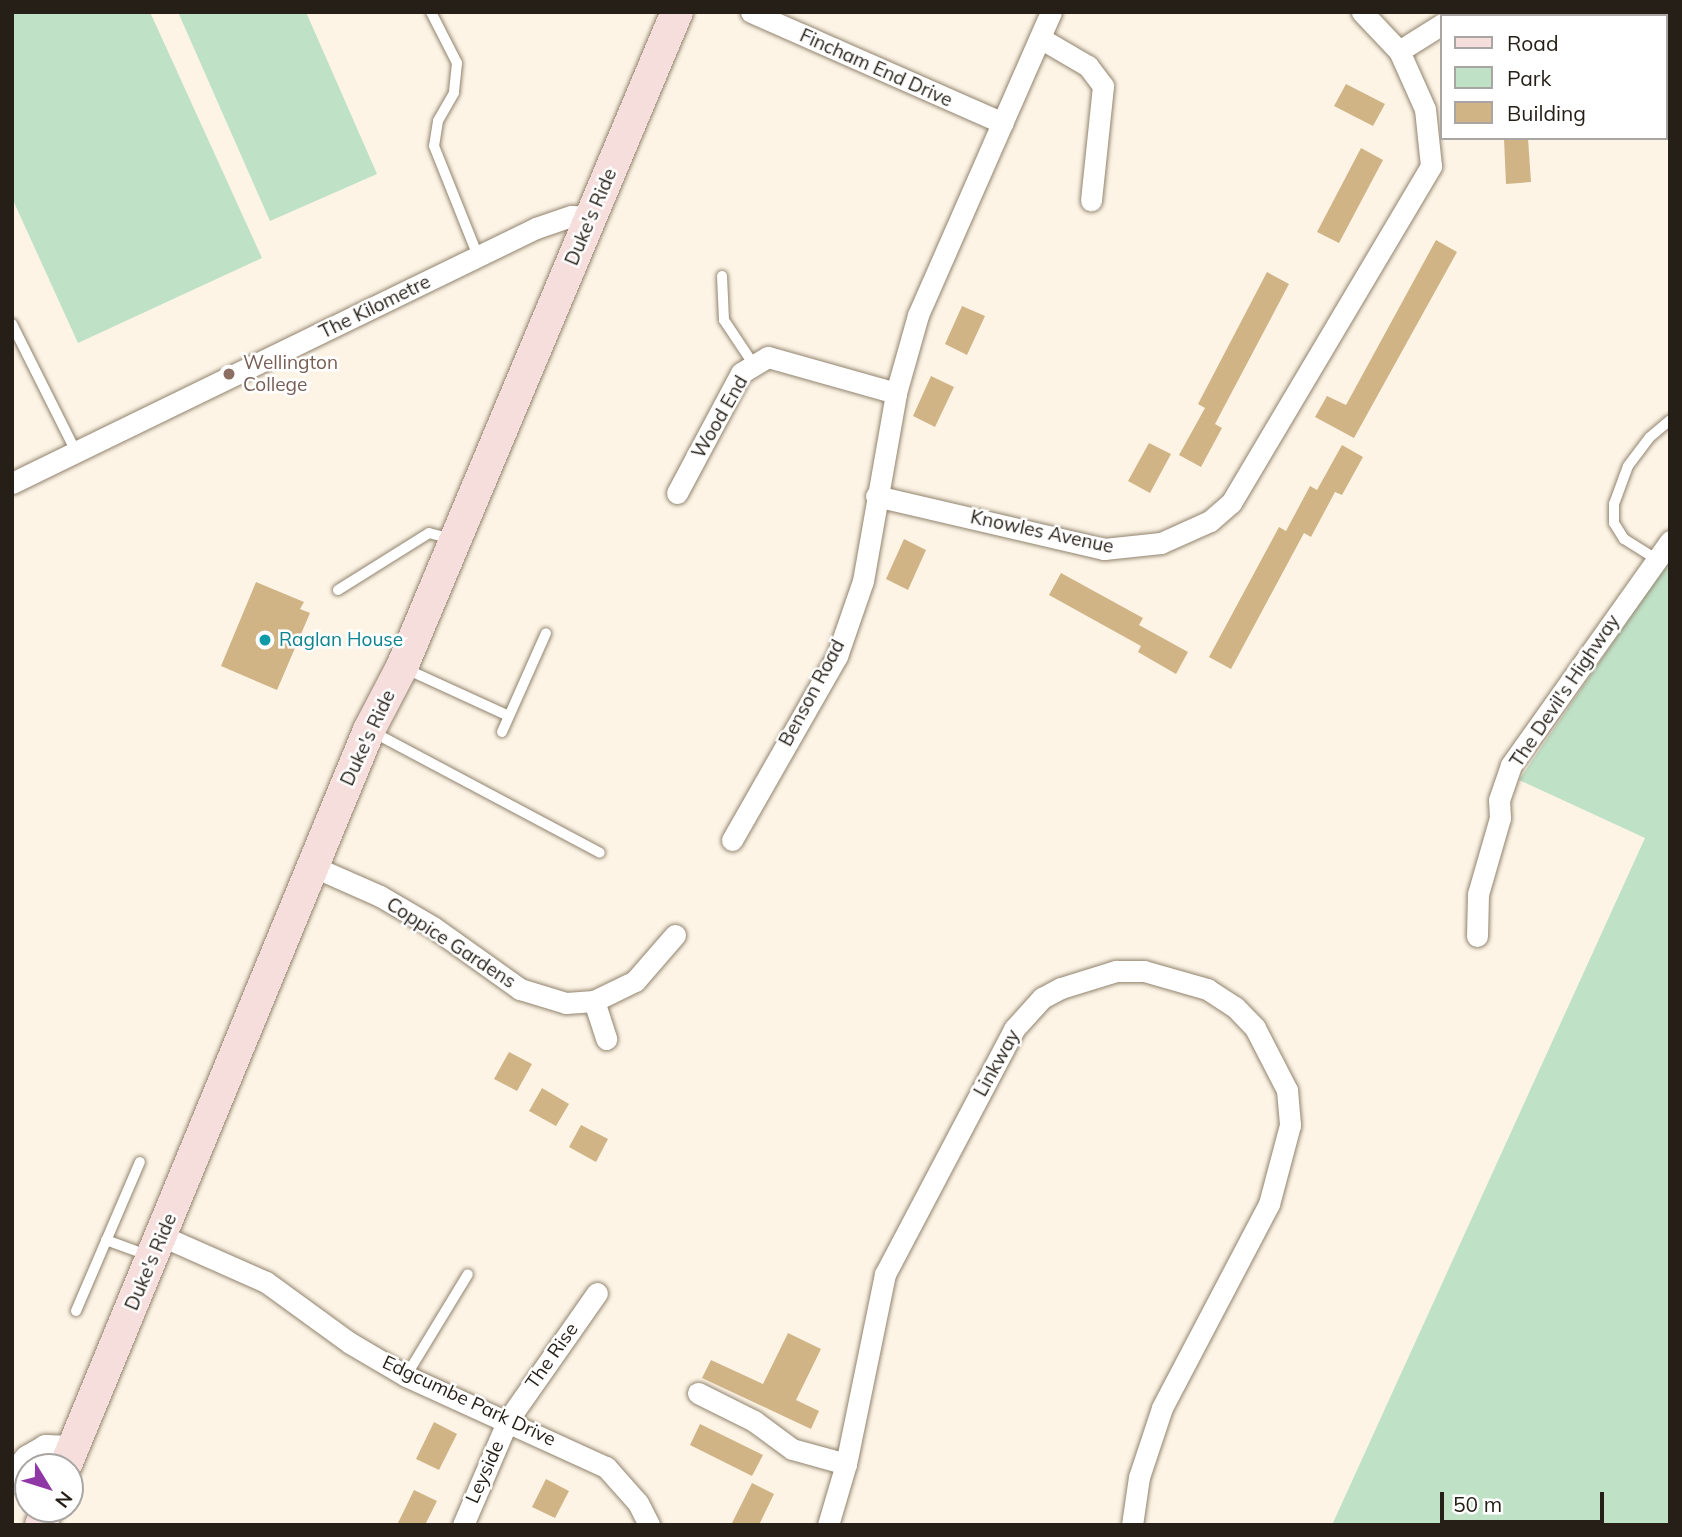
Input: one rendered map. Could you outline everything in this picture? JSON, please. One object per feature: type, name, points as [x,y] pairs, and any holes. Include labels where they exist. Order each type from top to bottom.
[{"type":"main road","name":"Duke's Ride","points":[[70,1453],[369,730],[402,667],[453,540],[677,12]]},
{"type":"street","name":"Fincham End Drive","points":[[751,12],[1003,123]]},
{"type":"street","points":[[876,495],[896,393],[918,315],[1051,12]]},
{"type":"street","name":"Knowles Avenue","points":[[876,495],[1104,549],[1132,549],[1174,539],[1210,521],[1231,503],[1430,166],[1425,109],[1399,51],[1362,12]]},
{"type":"street","points":[[1399,51],[1440,25]]},
{"type":"street","points":[[1040,38],[1088,65],[1103,86],[1091,200]]},
{"type":"street","name":"The Kilometre","points":[[12,482],[478,256],[571,216],[591,217]]},
{"type":"street","name":"Wood End","points":[[677,493],[741,373],[768,357],[896,393]]},
{"type":"street","name":"Benson Road","points":[[732,840],[836,656],[863,581],[876,495]]},
{"type":"street","name":"The Devil's Highway","points":[[1477,936],[1478,894],[1500,818],[1499,800],[1511,765],[1670,541]]},
{"type":"street","name":"Coppice Gardens","points":[[312,866],[380,896],[433,927],[520,989],[566,1003],[594,1001],[635,981],[675,935]]},
{"type":"street","name":"Linkway","points":[[828,1525],[846,1464],[885,1274],[1014,1029],[1042,998],[1061,988],[1116,971],[1144,971],[1207,989],[1235,1007],[1255,1028],[1287,1090],[1290,1125],[1269,1204],[1162,1408],[1139,1477],[1132,1525]]},
{"type":"street","points":[[594,1001],[606,1039]]},
{"type":"street","name":"Edgcumbe Park Drive","points":[[157,1247],[266,1282],[349,1343],[406,1376],[508,1420],[606,1467],[638,1503],[649,1525]]},
{"type":"street","name":"The Rise","points":[[508,1420],[597,1293]]},
{"type":"street","points":[[698,1393],[754,1421],[792,1449],[846,1464]]},
{"type":"street","name":"Leyside","points":[[463,1525],[508,1420]]},
{"type":"street","points":[[39,1453],[46,1449],[56,1453]]},
{"type":"lane","points":[[431,12],[457,63],[454,93],[438,121],[434,146],[478,256]]},
{"type":"lane","points":[[722,276],[724,320],[754,365]]},
{"type":"lane","points":[[12,324],[76,452]]},
{"type":"lane","points":[[1656,559],[1624,539],[1614,523],[1614,504],[1628,467],[1650,437],[1670,420]]},
{"type":"lane","points":[[338,590],[429,533],[453,540]]},
{"type":"lane","points":[[502,732],[546,633]]},
{"type":"lane","points":[[402,667],[509,716]]},
{"type":"lane","points":[[369,730],[600,853]]},
{"type":"lane","points":[[76,1311],[140,1162]]},
{"type":"lane","points":[[106,1240],[157,1247]]},
{"type":"lane","points":[[406,1376],[468,1274]]},
{"type":"green space","points":[[12,12],[150,12],[262,258],[78,343],[12,198]]},
{"type":"green space","points":[[178,12],[306,12],[377,174],[270,221]]},
{"type":"green space","points":[[1670,559],[1670,1525],[1332,1525],[1645,838],[1519,780]]},
{"type":"building","points":[[1346,84],[1385,104],[1373,126],[1334,106]]},
{"type":"building","points":[[1504,140],[1528,140],[1531,182],[1506,184]]},
{"type":"building","points":[[1361,148],[1383,160],[1339,243],[1317,232]]},
{"type":"building","points":[[1436,240],[1457,252],[1354,438],[1315,417],[1327,396],[1346,405]]},
{"type":"building","points":[[1267,272],[1289,284],[1215,424],[1222,428],[1201,467],[1179,455],[1205,408],[1198,404]]},
{"type":"building","points":[[962,306],[985,316],[967,355],[945,344]]},
{"type":"building","points":[[931,376],[954,387],[935,427],[913,416]]},
{"type":"building","points":[[1149,443],[1171,454],[1150,493],[1128,481]]},
{"type":"building","points":[[1342,445],[1363,457],[1342,495],[1335,492],[1311,537],[1304,533],[1231,669],[1209,657],[1279,527],[1286,531],[1310,486],[1317,490]]},
{"type":"building","points":[[904,539],[926,550],[908,590],[886,579]]},
{"type":"building","points":[[1061,573],[1143,618],[1139,625],[1188,652],[1176,674],[1138,652],[1141,646],[1049,595]]},
{"type":"building","name":"Raglan House","points":[[256,582],[304,602],[300,609],[310,613],[277,690],[221,666]]},
{"type":"building","points":[[509,1052],[532,1064],[517,1091],[494,1079]]},
{"type":"building","points":[[542,1088],[569,1104],[556,1126],[529,1111]]},
{"type":"building","points":[[581,1125],[608,1139],[596,1162],[569,1147]]},
{"type":"building","points":[[788,1333],[821,1349],[796,1400],[819,1411],[811,1429],[702,1378],[711,1360],[763,1384]]},
{"type":"building","points":[[434,1422],[457,1434],[439,1470],[416,1459]]},
{"type":"building","points":[[700,1424],[763,1455],[752,1476],[690,1445]]},
{"type":"building","points":[[546,1479],[569,1491],[555,1518],[532,1507]]},
{"type":"building","points":[[752,1483],[774,1494],[759,1525],[731,1525]]},
{"type":"building","points":[[414,1490],[437,1501],[425,1525],[397,1525]]},
{"type":"place","name":"Wellington College","points":[[229,374]]},
{"type":"place","name":"Raglan House","points":[[265,640]]}]
